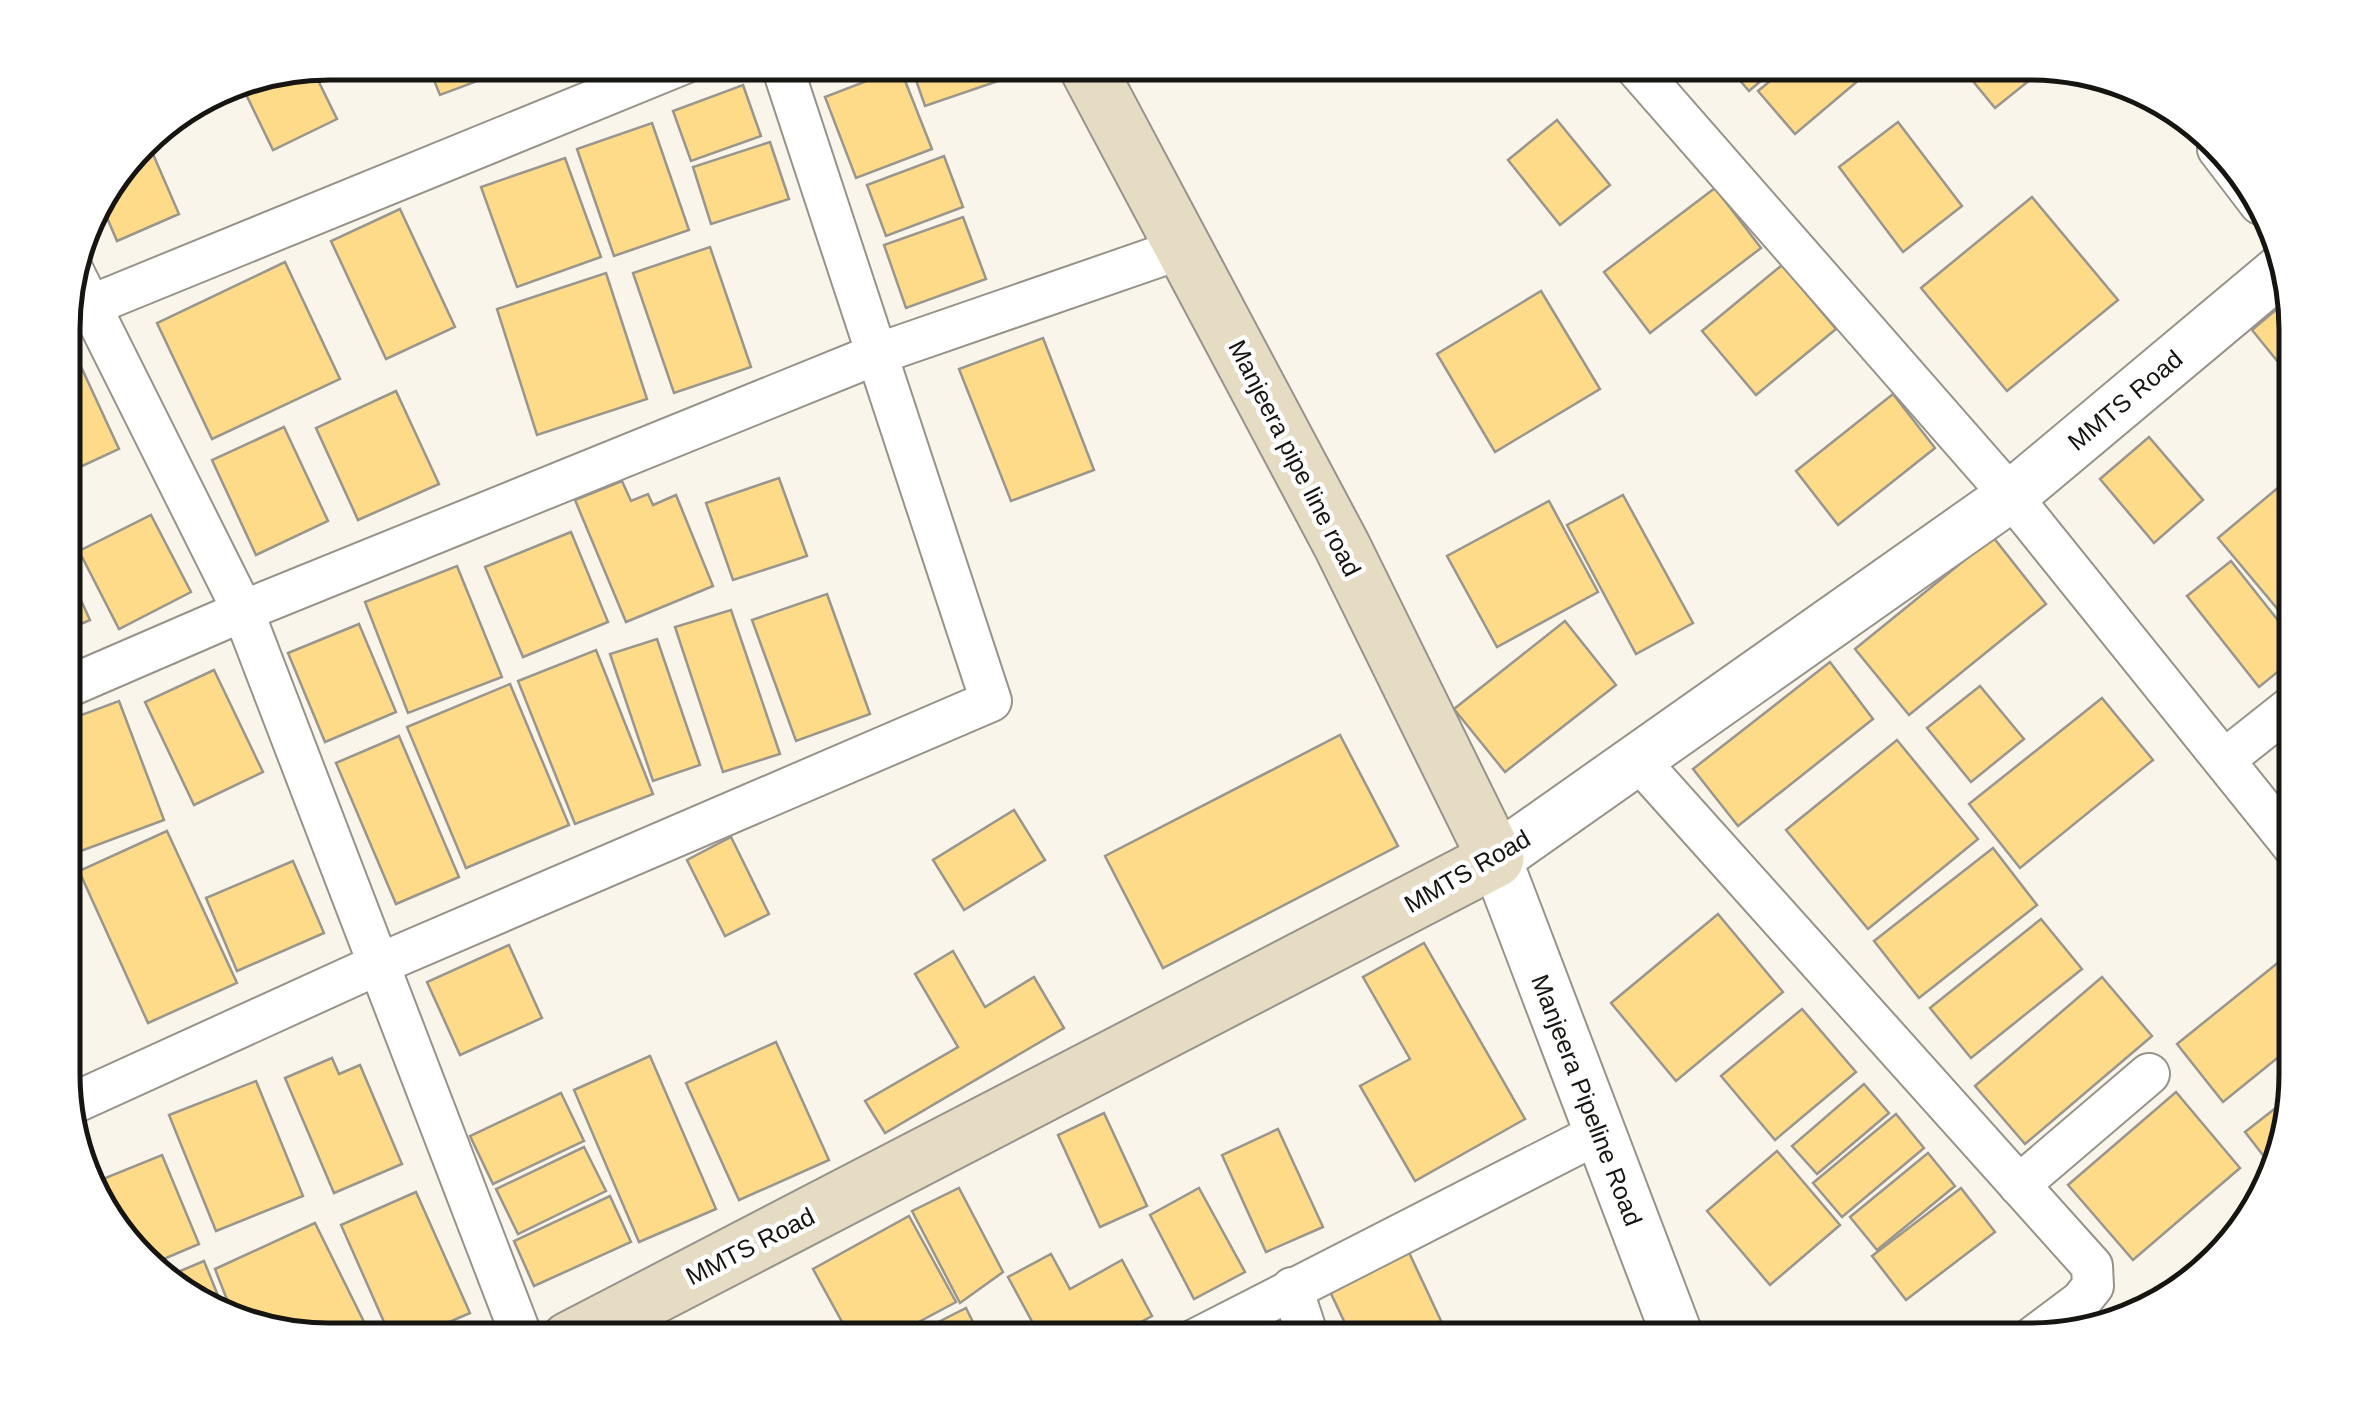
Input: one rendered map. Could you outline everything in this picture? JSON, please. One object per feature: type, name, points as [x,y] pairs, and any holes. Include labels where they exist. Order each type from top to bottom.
[{"type":"main road","name":"Manjeera pipe line road","points":[[1095,81],[1342,546],[1496,859]]},
{"type":"main road","name":"MMTS Road","points":[[602,1323],[1496,859]]},
{"type":"street","points":[[1648,80],[2011,496],[2278,828]]},
{"type":"street","points":[[81,309],[640,81]]},
{"type":"street","points":[[82,1099],[380,964],[991,702],[787,81]]},
{"type":"street","points":[[80,682],[243,611],[878,354],[1186,247]]},
{"type":"street","name":"MMTS Road","points":[[1496,859],[2011,496],[2273,276]]},
{"type":"street","points":[[81,318],[243,611],[516,1323]]},
{"type":"street","points":[[2224,760],[2278,717]]},
{"type":"street","points":[[1639,761],[2092,1266],[2094,1286],[2054,1321]]},
{"type":"street","name":"Manjeera Pipeline Road","points":[[1496,859],[1672,1322]]},
{"type":"street","points":[[2019,1185],[2149,1074]]},
{"type":"street","points":[[1227,1322],[1599,1133]]},
{"type":"street","points":[[1292,1288],[1303,1322]]},
{"type":"building","points":[[1740,80],[1762,80],[1749,91]]},
{"type":"building","points":[[1771,80],[1859,80],[1795,134],[1758,91]]},
{"type":"building","points":[[1972,80],[2030,80],[1995,108]]},
{"type":"building","points":[[318,81],[337,119],[273,150],[246,94],[280,85]]},
{"type":"building","points":[[434,81],[478,81],[440,95]]},
{"type":"building","points":[[867,81],[905,81],[932,149],[856,178],[825,97]]},
{"type":"building","points":[[916,81],[999,81],[925,106]]},
{"type":"building","points":[[743,85],[761,136],[691,161],[673,111]]},
{"type":"building","points":[[1557,120],[1610,185],[1560,225],[1508,160]]},
{"type":"building","points":[[1898,122],[1962,206],[1903,252],[1839,167]]},
{"type":"building","points":[[652,123],[689,230],[614,256],[577,149]]},
{"type":"building","points":[[770,142],[789,199],[711,224],[693,167]]},
{"type":"building","points":[[153,153],[179,214],[117,241],[107,217],[131,177]]},
{"type":"building","points":[[944,156],[963,207],[886,236],[867,185]]},
{"type":"building","points":[[565,158],[601,257],[517,287],[481,187]]},
{"type":"building","points":[[1715,188],[1761,248],[1650,333],[1604,272]]},
{"type":"building","points":[[2032,197],[2118,300],[2007,391],[1921,288]]},
{"type":"building","points":[[400,209],[455,327],[386,359],[331,241]]},
{"type":"building","points":[[963,217],[986,279],[906,308],[884,245]]},
{"type":"building","points":[[710,247],[751,367],[674,393],[633,273]]},
{"type":"building","points":[[285,262],[340,379],[212,439],[157,323]]},
{"type":"building","points":[[1782,265],[1836,329],[1756,395],[1702,331]]},
{"type":"building","points":[[606,273],[647,399],[537,435],[497,309]]},
{"type":"building","points":[[1541,291],[1600,389],[1495,452],[1437,354]]},
{"type":"building","points":[[2278,308],[2278,362],[2252,330]]},
{"type":"building","points":[[1043,338],[1094,470],[1011,501],[959,369]]},
{"type":"building","points":[[80,364],[119,449],[80,467]]},
{"type":"building","points":[[396,391],[439,484],[358,520],[316,428]]},
{"type":"building","points":[[1893,394],[1935,448],[1838,525],[1796,471]]},
{"type":"building","points":[[284,427],[328,521],[256,555],[212,460]]},
{"type":"building","points":[[2149,437],[2203,500],[2154,543],[2100,479]]},
{"type":"building","points":[[779,478],[807,556],[733,580],[706,503]]},
{"type":"building","points":[[622,481],[631,501],[648,494],[653,505],[676,495],[713,586],[626,622],[575,500]]},
{"type":"building","points":[[2278,488],[2278,610],[2218,538]]},
{"type":"building","points":[[1623,495],[1693,623],[1636,654],[1567,525]]},
{"type":"building","points":[[1549,501],[1598,592],[1497,647],[1447,556]]},
{"type":"building","points":[[151,515],[191,592],[119,629],[80,550]]},
{"type":"building","points":[[571,532],[608,622],[523,657],[485,567]]},
{"type":"building","points":[[1993,537],[2046,604],[1909,715],[1855,649]]},
{"type":"building","points":[[2231,561],[2278,620],[2278,672],[2259,687],[2187,596]]},
{"type":"building","points":[[457,566],[502,677],[408,713],[365,602]]},
{"type":"building","points":[[827,594],[870,714],[796,741],[752,620]]},
{"type":"building","points":[[80,598],[90,620],[80,624]]},
{"type":"building","points":[[731,610],[780,754],[723,772],[675,627]]},
{"type":"building","points":[[1565,621],[1616,685],[1505,772],[1454,709]]},
{"type":"building","points":[[359,624],[396,712],[325,742],[288,653]]},
{"type":"building","points":[[657,639],[700,765],[653,781],[610,654]]},
{"type":"building","points":[[596,650],[653,794],[575,824],[518,681]]},
{"type":"building","points":[[1830,662],[1873,719],[1738,826],[1693,769]]},
{"type":"building","points":[[214,670],[263,772],[194,805],[145,702]]},
{"type":"building","points":[[510,684],[569,825],[466,868],[407,727]]},
{"type":"building","points":[[1980,686],[2024,739],[1971,782],[1927,728]]},
{"type":"building","points":[[2102,698],[2153,760],[2020,868],[1969,804]]},
{"type":"building","points":[[119,701],[164,820],[80,851],[80,715]]},
{"type":"building","points":[[1340,735],[1398,846],[1163,968],[1105,856]]},
{"type":"building","points":[[399,736],[459,877],[396,904],[336,763]]},
{"type":"building","points":[[1897,740],[1978,839],[1868,929],[1786,830]]},
{"type":"building","points":[[1014,810],[1045,860],[964,910],[933,860]]},
{"type":"building","points":[[167,831],[237,983],[148,1023],[80,871]]},
{"type":"building","points":[[731,837],[769,914],[725,936],[687,860]]},
{"type":"building","points":[[1993,848],[2037,905],[1919,998],[1874,941]]},
{"type":"building","points":[[293,861],[324,933],[237,971],[206,898]]},
{"type":"building","points":[[1718,914],[1783,992],[1676,1081],[1611,1003]]},
{"type":"building","points":[[2041,919],[2082,969],[1971,1058],[1930,1008]]},
{"type":"building","points":[[1424,943],[1525,1119],[1415,1181],[1360,1086],[1410,1059],[1363,977]]},
{"type":"building","points":[[509,945],[542,1018],[460,1055],[427,982]]},
{"type":"building","points":[[953,951],[985,1007],[1034,977],[1064,1028],[885,1133],[865,1101],[958,1047],[915,974]]},
{"type":"building","points":[[2278,963],[2278,1058],[2223,1102],[2177,1044]]},
{"type":"building","points":[[2102,977],[2152,1036],[2025,1144],[1975,1086]]},
{"type":"building","points":[[1802,1009],[1856,1072],[1775,1140],[1721,1076]]},
{"type":"building","points":[[776,1042],[829,1160],[739,1200],[686,1083]]},
{"type":"building","points":[[650,1056],[716,1209],[639,1242],[574,1090]]},
{"type":"building","points":[[332,1058],[339,1074],[360,1065],[402,1164],[334,1193],[285,1078]]},
{"type":"building","points":[[256,1081],[303,1196],[216,1231],[169,1115]]},
{"type":"building","points":[[1864,1084],[1889,1113],[1817,1174],[1792,1146]]},
{"type":"building","points":[[2176,1092],[2240,1168],[2133,1260],[2068,1185]]},
{"type":"building","points":[[561,1093],[584,1141],[493,1184],[470,1136]]},
{"type":"building","points":[[2277,1107],[2265,1157],[2245,1132]]},
{"type":"building","points":[[1104,1113],[1147,1206],[1100,1227],[1058,1135]]},
{"type":"building","points":[[1896,1114],[1924,1148],[1842,1217],[1813,1183]]},
{"type":"building","points":[[1278,1129],[1323,1227],[1266,1252],[1222,1155]]},
{"type":"building","points":[[584,1147],[606,1191],[518,1234],[496,1189]]},
{"type":"building","points":[[1777,1151],[1840,1225],[1770,1285],[1707,1211]]},
{"type":"building","points":[[1928,1153],[1955,1186],[1877,1250],[1850,1217]]},
{"type":"building","points":[[162,1155],[199,1244],[163,1259],[122,1213],[103,1179]]},
{"type":"building","points":[[959,1188],[1003,1272],[960,1303],[912,1211]]},
{"type":"building","points":[[1199,1188],[1245,1272],[1194,1299],[1150,1215]]},
{"type":"building","points":[[1961,1188],[1995,1232],[1906,1300],[1872,1256]]},
{"type":"building","points":[[416,1192],[470,1313],[447,1323],[384,1323],[341,1225]]},
{"type":"building","points":[[610,1196],[631,1242],[534,1286],[514,1241]]},
{"type":"building","points":[[909,1216],[956,1302],[917,1323],[842,1323],[813,1269]]},
{"type":"building","points":[[315,1223],[365,1323],[296,1321],[233,1304],[228,1301],[215,1269]]},
{"type":"building","points":[[1405,1244],[1442,1322],[1345,1322],[1325,1281]]},
{"type":"building","points":[[1051,1254],[1070,1289],[1122,1260],[1152,1316],[1140,1323],[1033,1323],[1008,1277]]},
{"type":"building","points":[[204,1261],[219,1297],[204,1290],[177,1272]]},
{"type":"building","points":[[966,1308],[973,1323],[937,1323]]}]
